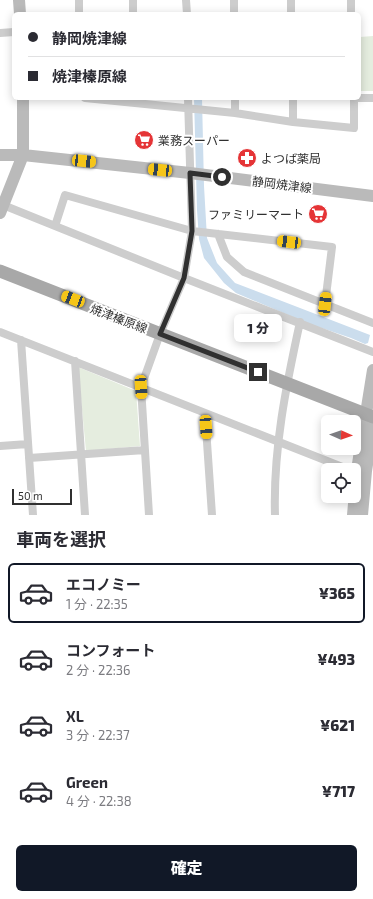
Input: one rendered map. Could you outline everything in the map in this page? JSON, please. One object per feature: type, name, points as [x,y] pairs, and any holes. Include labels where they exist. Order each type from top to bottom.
[{"type":"main road","points":[[20,0],[20,12]]},
{"type":"main road","points":[[2,209],[23,155],[23,100]]},
{"type":"main road","name":"静岡焼津線","points":[[0,155],[23,155],[192,173],[373,196]]},
{"type":"main road","name":"焼津榛原線","points":[[0,271],[286,383],[370,419]]},
{"type":"main road","points":[[362,515],[373,370]]},
{"type":"main road","points":[[356,463],[370,419]]},
{"type":"main road","points":[[353,503],[353,515]]},
{"type":"street","points":[[79,0],[79,12]]},
{"type":"street","points":[[133,0],[133,12]]},
{"type":"street","points":[[186,0],[186,12]]},
{"type":"street","points":[[234,0],[234,12]]},
{"type":"street","points":[[291,0],[291,12]]},
{"type":"street","points":[[351,0],[351,12]]},
{"type":"street","points":[[0,32],[12,32]]},
{"type":"street","points":[[361,98],[373,98]]},
{"type":"street","points":[[103,100],[354,128],[354,100]]},
{"type":"street","points":[[149,515],[141,387],[160,334],[184,278],[194,231],[191,110],[188,100]]},
{"type":"street","points":[[235,100],[235,114]]},
{"type":"street","points":[[293,100],[293,122]]},
{"type":"street","points":[[55,226],[65,195],[194,231],[332,247],[325,304]]},
{"type":"street","points":[[2,209],[55,226],[373,352]]},
{"type":"street","points":[[218,234],[227,258],[244,272],[373,323]]},
{"type":"street","points":[[275,515],[279,442],[286,383],[300,322]]},
{"type":"street","points":[[0,332],[333,463]]},
{"type":"street","points":[[22,340],[33,515]]},
{"type":"street","points":[[76,361],[85,515]]},
{"type":"street","points":[[205,412],[212,515]]},
{"type":"street","points":[[0,446],[28,444]]},
{"type":"street","points":[[29,458],[145,450]]},
{"type":"shaded area","points":[[373,36],[373,91],[361,91],[361,37]]},
{"type":"shaded area","points":[[78,367],[136,391],[140,446],[86,451]]},
{"type":"water","points":[[194,100],[202,100],[207,238],[217,263],[235,283],[370,335],[368,343],[365,344],[307,323],[236,293],[224,283],[204,258],[199,239]]},
{"type":"place","name":"業務スーパー","points":[[144,140]]},
{"type":"place","name":"よつば薬局","points":[[247,158]]},
{"type":"place","name":"ファミリーマート","points":[[318,214]]},
{"type":"route","points":[[222,177],[190,173],[192,231],[184,278],[160,334],[258,372]]}]
